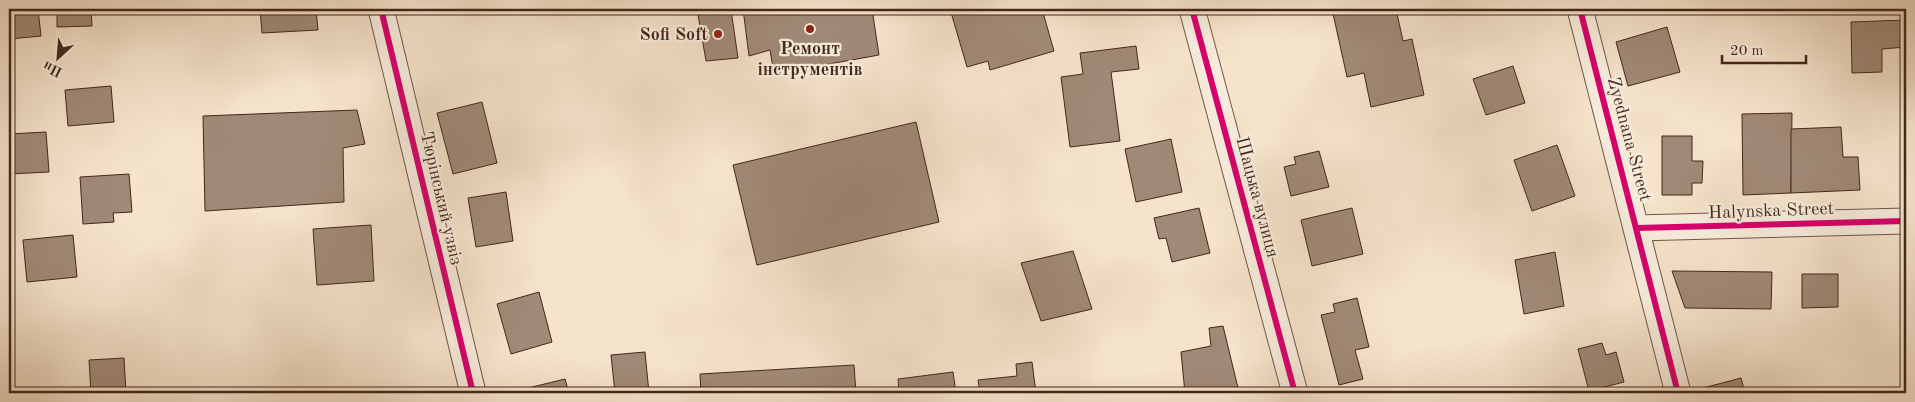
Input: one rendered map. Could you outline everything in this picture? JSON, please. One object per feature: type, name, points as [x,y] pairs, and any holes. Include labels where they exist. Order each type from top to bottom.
[{"type":"street","name":"Тюрінський узвіз","points":[[381,9],[473,393]]},
{"type":"street","name":"Шацька вулиця","points":[[1192,9],[1295,393]]},
{"type":"street","name":"Zyednana Street","points":[[1580,9],[1638,228],[1678,393]]},
{"type":"street","name":"Halynska Street","points":[[1638,228],[1906,221]]},
{"type":"building","points":[[9,9],[38,9],[41,36],[9,39]]},
{"type":"building","points":[[57,9],[91,9],[92,26],[57,27]]},
{"type":"building","points":[[158,9],[199,9],[159,13]]},
{"type":"building","points":[[260,9],[316,9],[318,30],[262,33]]},
{"type":"building","name":"Sofi Soft","points":[[602,9],[689,9],[603,14]]},
{"type":"building","name":"Sofi Soft","points":[[697,9],[736,9],[731,10],[738,58],[706,61]]},
{"type":"building","name":"Ремонт інструментів","points":[[743,9],[872,9],[879,55],[774,74],[770,50],[749,56]]},
{"type":"building","points":[[950,9],[1042,9],[1054,51],[990,70],[988,61],[967,67]]},
{"type":"building","points":[[1332,9],[1396,9],[1403,41],[1412,39],[1424,95],[1371,107],[1364,73],[1347,77]]},
{"type":"building","points":[[1906,20],[1906,47],[1882,49],[1882,72],[1852,73],[1851,22]]},
{"type":"building","points":[[1667,27],[1680,72],[1628,86],[1616,42]]},
{"type":"building","points":[[1136,46],[1139,69],[1111,72],[1120,141],[1070,147],[1061,77],[1083,74],[1080,53]]},
{"type":"building","points":[[1513,66],[1525,103],[1486,115],[1473,79]]},
{"type":"building","points":[[111,86],[114,122],[68,126],[65,90]]},
{"type":"building","points":[[482,102],[497,163],[453,174],[437,113]]},
{"type":"building","points":[[357,110],[365,144],[343,148],[344,202],[205,211],[203,116]]},
{"type":"building","points":[[1792,113],[1791,193],[1743,195],[1742,114]]},
{"type":"building","points":[[916,122],[939,222],[757,265],[733,165]]},
{"type":"building","points":[[1841,127],[1843,157],[1858,157],[1860,190],[1791,193],[1791,129]]},
{"type":"building","points":[[46,132],[49,172],[9,174],[9,134]]},
{"type":"building","points":[[1662,136],[1692,136],[1692,161],[1703,161],[1702,183],[1692,183],[1692,195],[1662,195]]},
{"type":"building","points":[[1171,139],[1182,192],[1136,202],[1125,149]]},
{"type":"building","points":[[1557,145],[1575,196],[1532,211],[1514,160]]},
{"type":"building","points":[[1319,151],[1329,187],[1291,196],[1284,167],[1296,164],[1294,157]]},
{"type":"building","points":[[129,174],[132,212],[113,213],[114,222],[83,224],[80,177]]},
{"type":"building","points":[[506,192],[513,241],[476,247],[468,198]]},
{"type":"building","points":[[1199,208],[1210,253],[1172,262],[1166,238],[1159,239],[1154,218]]},
{"type":"building","points":[[1352,208],[1363,254],[1312,266],[1301,220]]},
{"type":"building","points":[[371,225],[374,281],[317,285],[313,229]]},
{"type":"building","points":[[73,235],[77,277],[27,282],[23,240]]},
{"type":"building","points":[[1073,251],[1092,309],[1041,321],[1021,263]]},
{"type":"building","points":[[1555,252],[1564,306],[1524,314],[1515,260]]},
{"type":"building","points":[[1672,271],[1772,272],[1771,309],[1685,308]]},
{"type":"building","points":[[1802,274],[1838,274],[1838,307],[1802,308]]},
{"type":"building","points":[[539,292],[552,342],[511,354],[497,304]]},
{"type":"building","points":[[1357,298],[1369,347],[1355,350],[1363,379],[1339,385],[1321,315],[1335,312],[1333,304]]},
{"type":"building","points":[[1223,326],[1238,388],[1185,393],[1181,352],[1211,346],[1209,328]]},
{"type":"building","points":[[1602,343],[1606,355],[1616,352],[1624,382],[1589,391],[1578,349]]},
{"type":"building","points":[[645,352],[649,393],[615,393],[611,355]]},
{"type":"building","points":[[124,358],[126,393],[91,393],[89,360]]},
{"type":"building","points":[[1032,362],[1036,393],[980,393],[978,380],[1017,376],[1016,364]]},
{"type":"building","points":[[854,365],[856,393],[701,393],[700,374]]},
{"type":"building","points":[[953,372],[956,393],[899,393],[898,379]]},
{"type":"building","points":[[1741,378],[1745,393],[1704,393],[1703,388]]},
{"type":"building","points":[[565,379],[569,393],[525,393],[524,389]]},
{"type":"cycle path","points":[[381,9],[473,393]]},
{"type":"cycle path","points":[[1192,9],[1295,393]]},
{"type":"cycle path","points":[[1580,9],[1678,393]]},
{"type":"cycle path","points":[[1637,228],[1906,221]]},
{"type":"place","name":"Ремонт інструментів","points":[[810,29]]},
{"type":"place","name":"Sofi Soft","points":[[718,34]]}]
